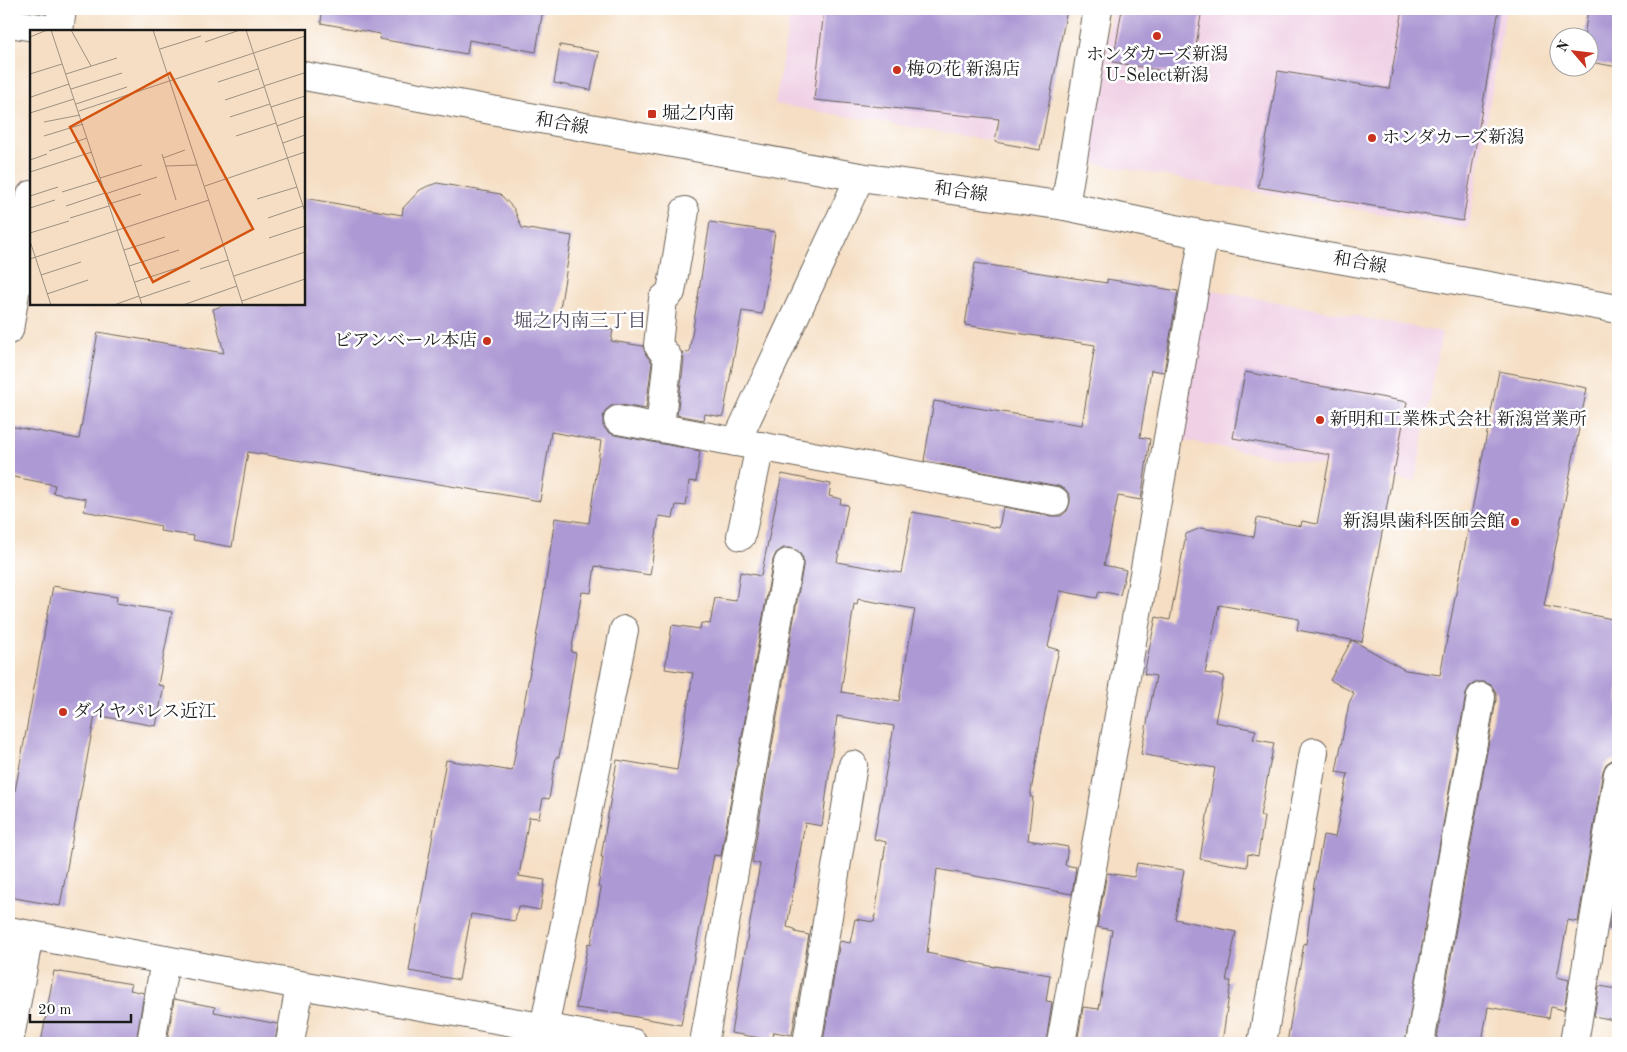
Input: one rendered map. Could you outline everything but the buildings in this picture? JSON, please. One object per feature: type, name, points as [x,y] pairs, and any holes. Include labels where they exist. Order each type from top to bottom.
[{"type":"street","points":[[59,30],[62,9]]},
{"type":"street","points":[[1065,206],[1098,9]]},
{"type":"street","points":[[9,23],[53,30]]},
{"type":"street","name":"和合線","points":[[305,76],[860,177],[1065,206],[1204,235],[1618,309]]},
{"type":"street","points":[[741,536],[748,444],[860,177]]},
{"type":"street","points":[[9,330],[30,201]]},
{"type":"street","points":[[660,427],[668,358],[658,345],[663,299],[671,292],[685,211]]},
{"type":"street","points":[[1062,1043],[1204,235]]},
{"type":"street","points":[[618,420],[1055,501]]},
{"type":"street","points":[[704,1043],[788,563]]},
{"type":"street","points":[[557,1034],[624,630]]},
{"type":"street","points":[[1420,1043],[1481,696]]},
{"type":"street","points":[[1262,1043],[1314,752]]},
{"type":"street","points":[[807,1043],[853,765]]},
{"type":"street","points":[[1574,1043],[1618,774]]},
{"type":"street","points":[[9,1043],[19,933],[557,1034],[633,1043]]},
{"type":"street","points":[[151,1043],[165,960]]},
{"type":"street","points":[[290,1043],[300,985]]},
{"type":"shaded area","name":"梅の花 新潟店","points":[[791,9],[1014,9],[992,141],[775,104]]},
{"type":"shaded area","points":[[1112,9],[1506,9],[1468,229],[1086,162]]},
{"type":"shaded area","points":[[1207,289],[1442,332],[1415,482],[1180,440]]},
{"type":"place","name":"ホンダカーズ新潟 U-Select新潟","points":[[1157,36]]},
{"type":"place","name":"梅の花 新潟店","points":[[897,70]]},
{"type":"place","name":"堀之内南","points":[[652,114]]},
{"type":"place","name":"ホンダカーズ新潟","points":[[1372,138]]},
{"type":"place","name":"ビアンベール本店","points":[[487,341]]},
{"type":"place","name":"新明和工業株式会社 新潟営業所","points":[[1320,420]]},
{"type":"place","name":"新潟県歯科医師会館","points":[[1515,522]]},
{"type":"place","name":"ダイヤパレス近江","points":[[63,712]]},
{"type":"district","name":"堀之内南三丁目","points":[[580,322]]}]
